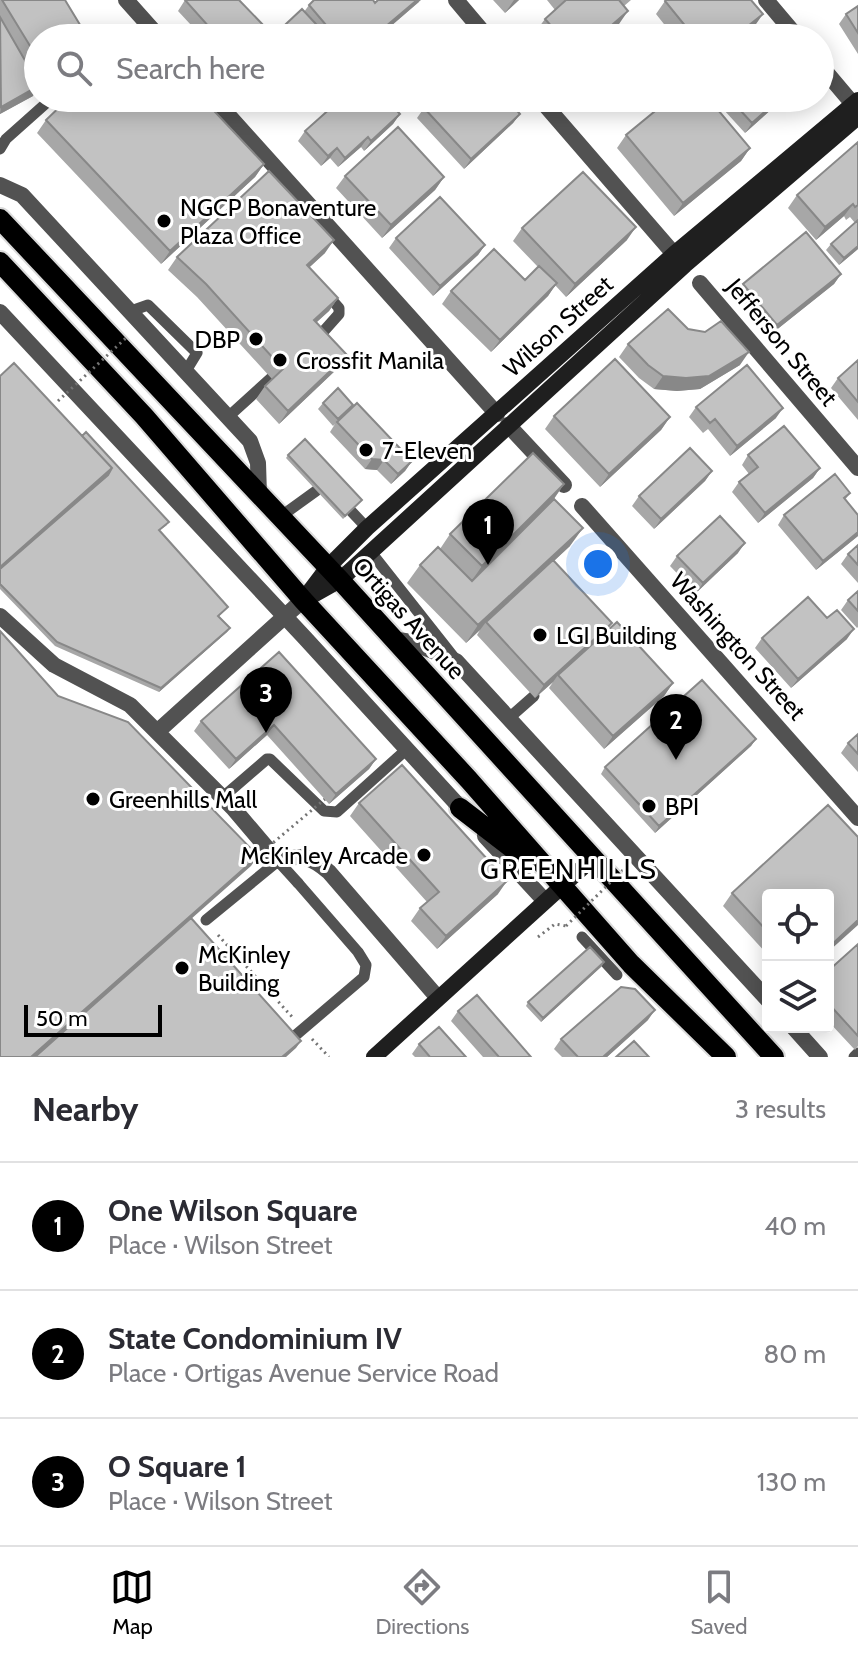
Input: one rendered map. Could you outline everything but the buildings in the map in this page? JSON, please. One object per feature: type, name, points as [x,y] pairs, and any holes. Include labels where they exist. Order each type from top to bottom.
[{"type":"main road","name":"Wilson Street","points":[[303,600],[334,574],[370,551],[674,254],[856,107]]},
{"type":"main road","name":"Wilson Street","points":[[334,574],[367,528],[471,437],[502,419],[685,265],[856,107]]},
{"type":"main road","name":"Ortigas Avenue","points":[[0,219],[334,574],[774,1057]]},
{"type":"main road","points":[[0,262],[144,416],[303,600],[631,964],[726,1057]]},
{"type":"main road","points":[[460,808],[512,848],[533,853]]},
{"type":"main road","points":[[377,1056],[592,859]]},
{"type":"street","points":[[126,0],[147,24]]},
{"type":"street","points":[[456,0],[476,24]]},
{"type":"street","points":[[766,0],[786,24]]},
{"type":"street","points":[[834,81],[856,107]]},
{"type":"street","points":[[226,112],[564,485]]},
{"type":"street","points":[[551,112],[674,254]]},
{"type":"street","points":[[0,185],[22,195],[250,441],[258,463],[259,495]]},
{"type":"street","name":"Jefferson Street","points":[[700,283],[858,468]]},
{"type":"street","points":[[0,312],[545,901]]},
{"type":"street","name":"Washington Street","points":[[582,506],[858,818]]},
{"type":"street","name":"Wilson Street","points":[[157,732],[303,600]]},
{"type":"street","points":[[0,616],[54,665],[130,705],[223,797],[278,861],[295,855],[308,857],[329,872],[438,998]]},
{"type":"street","points":[[392,639],[411,642],[456,661],[762,993]]},
{"type":"street","points":[[798,1033],[820,1057]]},
{"type":"lane","points":[[0,149],[6,139],[36,112]]},
{"type":"lane","points":[[314,343],[339,314],[339,308],[317,283]]},
{"type":"lane","points":[[228,417],[271,378]]},
{"type":"lane","points":[[280,517],[316,491]]},
{"type":"lane","points":[[351,511],[367,528]]},
{"type":"lane","points":[[370,551],[456,661]]},
{"type":"lane","points":[[509,718],[534,696]]},
{"type":"lane","points":[[223,797],[270,759],[324,811],[337,812],[407,749]]},
{"type":"lane","points":[[206,920],[278,861],[358,952],[366,965],[364,977],[290,1040]]},
{"type":"lane","points":[[582,937],[617,975]]},
{"type":"path","points":[[58,401],[127,337]]},
{"type":"path","points":[[246,866],[325,799]]},
{"type":"path","points":[[538,937],[555,924],[566,926],[623,870]]},
{"type":"path","points":[[218,935],[295,1021]]},
{"type":"path","points":[[305,1032],[329,1057]]},
{"type":"place","name":"NGCP Bonaventure Plaza Office","points":[[164,221]]},
{"type":"place","name":"DBP","points":[[256,339]]},
{"type":"place","name":"Crossfit Manila","points":[[280,360]]},
{"type":"place","name":"7-Eleven","points":[[366,450]]},
{"type":"place","name":"One Wilson Square","points":[[488,565]]},
{"type":"place","name":"LGI Building","points":[[540,635]]},
{"type":"place","name":"O Square 1","points":[[266,733]]},
{"type":"place","name":"State Condominium IV","points":[[676,760]]},
{"type":"place","name":"Greenhills Mall","points":[[93,799]]},
{"type":"place","name":"BPI","points":[[649,806]]},
{"type":"place","name":"McKinley Arcade","points":[[424,855]]},
{"type":"place","name":"McKinley Building","points":[[182,968]]},
{"type":"district","name":"GREENHILLS","points":[[569,869]]}]
